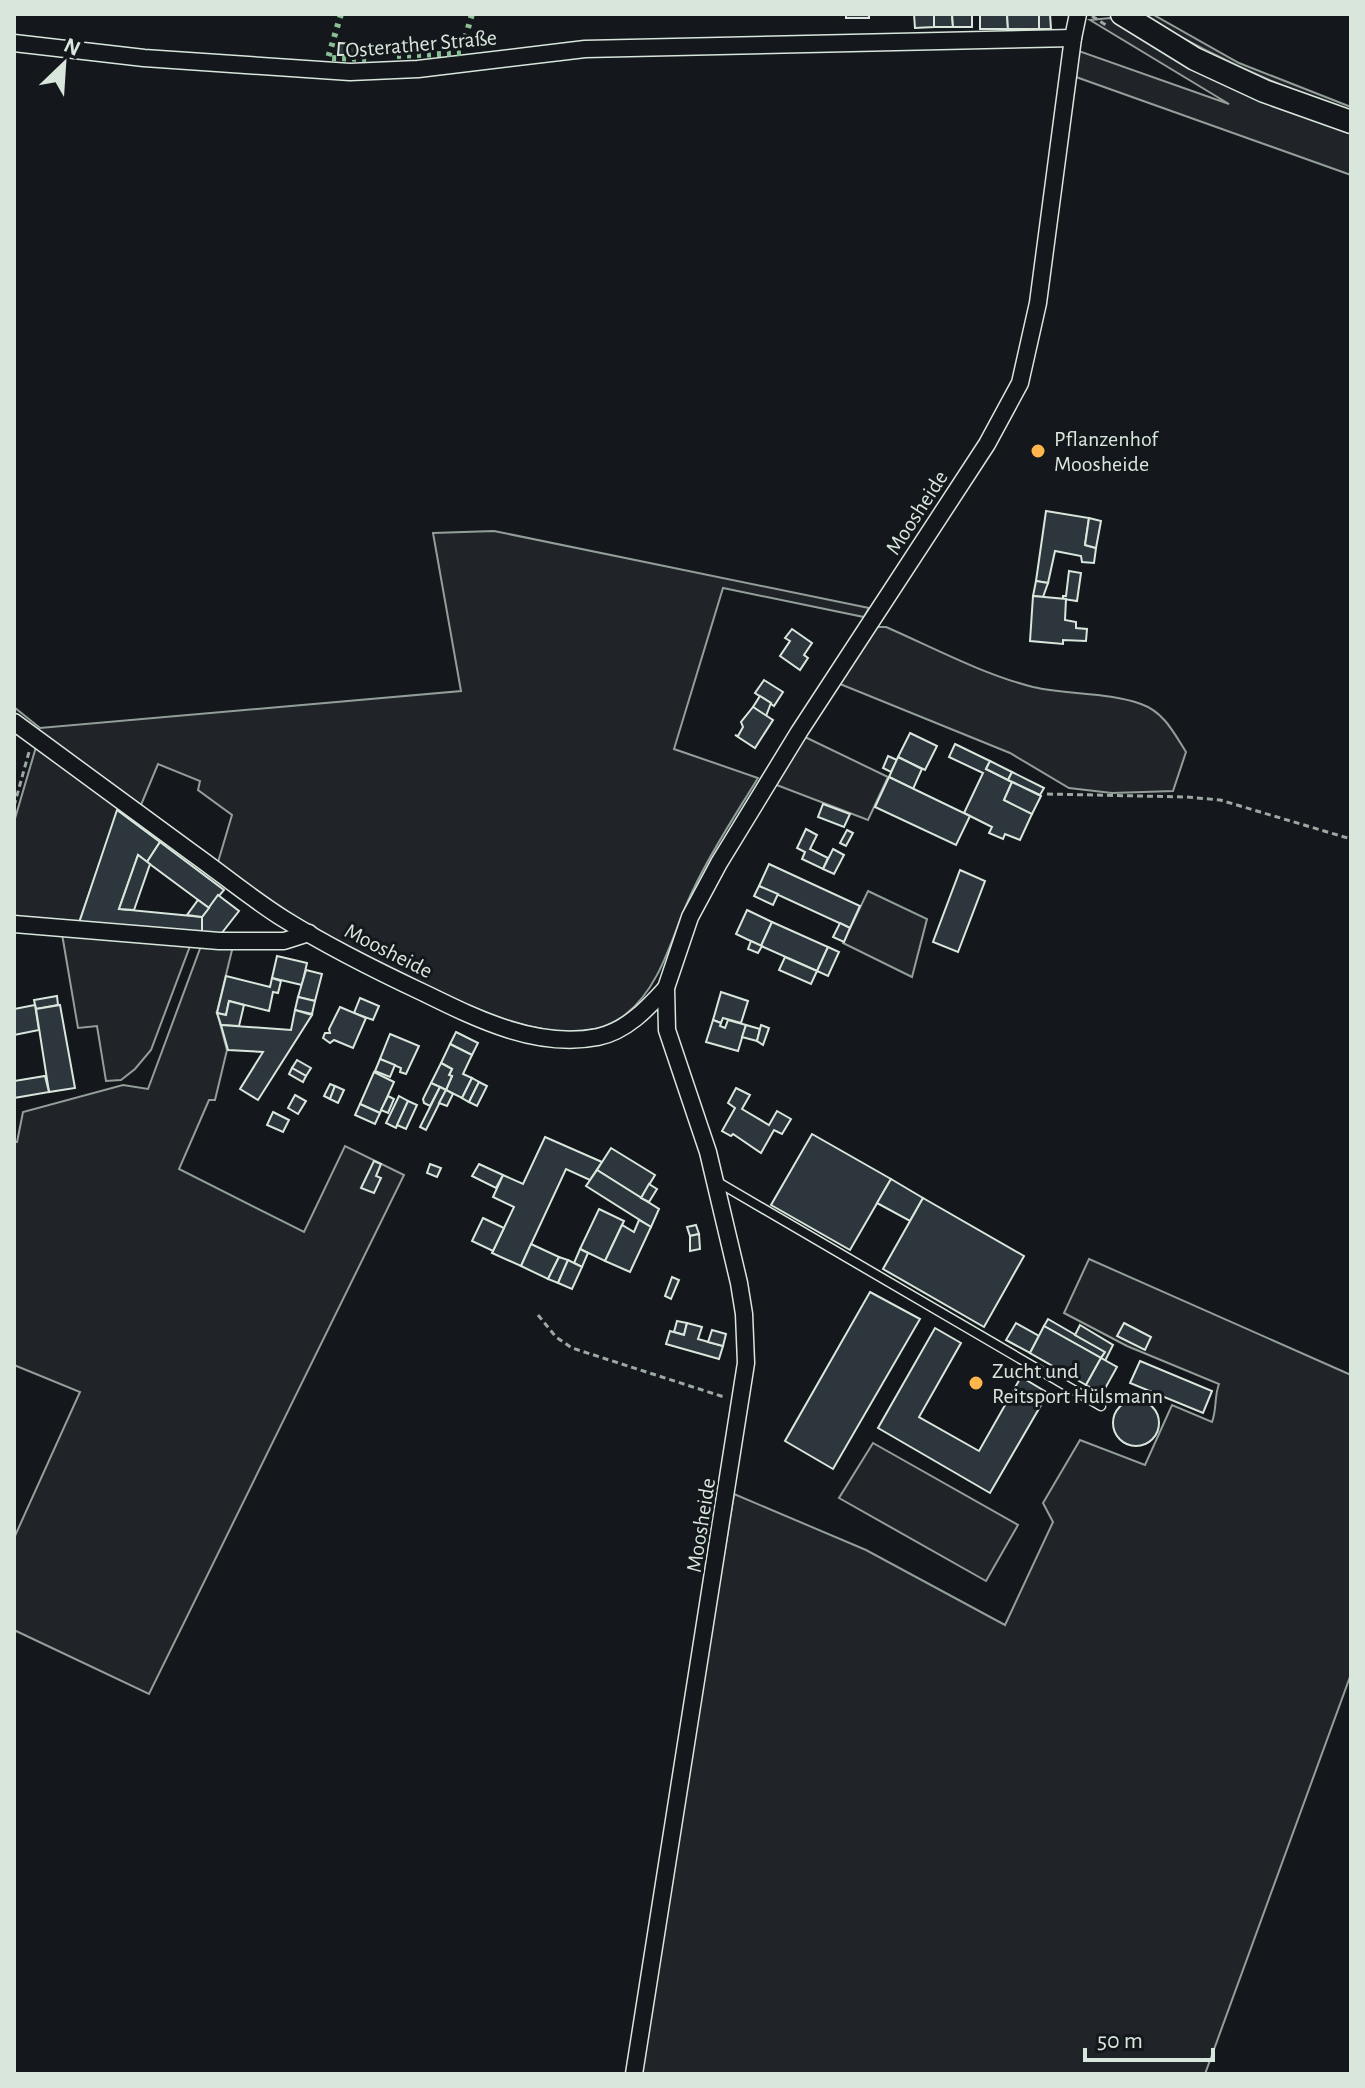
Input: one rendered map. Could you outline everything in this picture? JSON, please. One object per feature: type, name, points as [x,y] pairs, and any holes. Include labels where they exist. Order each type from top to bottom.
[{"type":"main road","points":[[1122,14],[1195,59],[1264,91],[1351,122]]},
{"type":"street","name":"Moosheide","points":[[634,2074],[746,1363],[743,1303],[715,1181],[667,1030],[666,988],[690,917],[719,863],[799,732],[993,436],[1020,383],[1038,303],[1078,14]]},
{"type":"street","name":"Osterather Straße","points":[[14,43],[132,57],[350,72],[418,69],[585,49],[1073,38]]},
{"type":"street","name":"Moosheide","points":[[14,722],[266,907],[309,933],[463,1013],[514,1031],[572,1039],[608,1034],[635,1019],[666,988]]},
{"type":"street","name":"Moosheide","points":[[14,924],[198,941],[274,942],[309,933]]},
{"type":"lane","points":[[715,1181],[1101,1406]]},
{"type":"path","points":[[14,806],[34,736]]},
{"type":"path","points":[[1047,794],[1220,800],[1351,839]]},
{"type":"path","points":[[538,1315],[556,1337],[572,1348],[742,1403]]},
{"type":"shaded area","points":[[1139,14],[1152,14],[1239,63],[1351,107],[1351,113],[1243,68]]},
{"type":"shaded area","points":[[1110,18],[1177,58],[1351,133],[1351,175],[1076,77],[1079,51],[1229,104],[1090,20]]},
{"type":"shaded area","points":[[494,531],[869,608],[864,617],[723,588],[674,749],[758,778],[701,874],[650,987],[626,1014],[601,1027],[572,1032],[541,1029],[509,1020],[446,995],[323,933],[274,904],[218,862],[232,815],[198,790],[200,781],[158,764],[141,805],[14,713],[14,707],[40,728],[461,691],[433,533]]},
{"type":"shaded area","points":[[877,627],[886,627],[1014,682],[1046,690],[1115,697],[1149,708],[1168,724],[1186,752],[1173,791],[1112,793],[1069,788],[1010,753],[840,684]]},
{"type":"shaded area","points":[[805,737],[888,777],[868,820],[774,784]]},
{"type":"shaded area","points":[[36,747],[119,808],[78,925],[14,918],[14,822]]},
{"type":"shaded area","points":[[868,891],[927,919],[912,977],[843,943]]},
{"type":"shaded area","points":[[62,934],[190,946],[151,1050],[121,1080],[106,1081],[97,1026],[78,1028]]},
{"type":"shaded area","points":[[201,946],[233,946],[217,1012],[227,1050],[215,1100],[209,1100],[179,1169],[304,1232],[345,1146],[404,1175],[149,1694],[14,1630],[14,1538],[80,1392],[14,1365],[14,1142],[17,1142],[23,1112],[123,1085],[148,1089]]},
{"type":"shaded area","points":[[1089,1259],[1351,1375],[1351,1674],[1205,2074],[639,2074],[734,1494],[866,1550],[1005,1625],[1053,1522],[1043,1503],[1080,1440],[1145,1465],[1172,1405],[1212,1422],[1214,1417],[1219,1384],[1127,1346],[1064,1313]]},
{"type":"shaded area","points":[[873,1443],[1018,1525],[986,1581],[839,1498]]},
{"type":"building","points":[[846,14],[869,14],[869,18],[846,18]]},
{"type":"building","points":[[914,14],[934,14],[934,27],[915,28]]},
{"type":"building","points":[[934,14],[952,14],[953,27],[934,27]]},
{"type":"building","points":[[952,14],[972,14],[972,27],[953,27]]},
{"type":"building","points":[[980,14],[1007,14],[1008,29],[980,29]]},
{"type":"building","points":[[1007,14],[1039,14],[1039,29],[1008,29]]},
{"type":"building","points":[[1039,14],[1050,14],[1051,29],[1039,29]]},
{"type":"building","points":[[339,43],[355,44],[355,55],[338,55]]},
{"type":"building","points":[[1046,511],[1089,518],[1085,545],[1096,548],[1094,563],[1082,562],[1081,556],[1055,551],[1048,583],[1036,581]]},
{"type":"building","points":[[1089,518],[1101,521],[1096,548],[1085,545]]},
{"type":"building","points":[[1069,571],[1081,573],[1077,601],[1063,599]]},
{"type":"building","points":[[1036,581],[1048,583],[1043,597],[1033,596]]},
{"type":"building","points":[[1033,596],[1066,599],[1065,620],[1076,622],[1076,628],[1087,629],[1086,641],[1063,640],[1063,644],[1030,641]]},
{"type":"building","points":[[792,629],[812,643],[804,655],[808,658],[800,670],[780,656],[790,641],[785,638]]},
{"type":"building","points":[[764,680],[783,692],[774,706],[755,693]]},
{"type":"building","points":[[760,696],[771,703],[766,716],[753,707]]},
{"type":"building","points":[[753,707],[773,720],[755,748],[735,735],[738,736],[743,727],[741,722]]},
{"type":"building","points":[[910,733],[937,746],[925,770],[898,757]]},
{"type":"building","points":[[955,744],[990,761],[986,769],[1012,782],[1004,800],[1032,814],[1020,840],[1005,834],[1003,839],[989,833],[992,827],[964,813],[983,773],[949,757]]},
{"type":"building","points":[[888,756],[897,760],[891,772],[883,768]]},
{"type":"building","points":[[898,757],[922,769],[913,789],[889,777]]},
{"type":"building","points":[[990,761],[1012,772],[1008,780],[986,769]]},
{"type":"building","points":[[1012,772],[1044,788],[1040,795],[1008,780]]},
{"type":"building","points":[[889,777],[970,816],[956,845],[875,807]]},
{"type":"building","points":[[1012,782],[1041,796],[1032,814],[1004,800]]},
{"type":"building","points":[[823,804],[850,814],[844,827],[818,817]]},
{"type":"building","points":[[117,810],[160,842],[147,862],[138,855],[119,909],[202,917],[202,934],[79,923]]},
{"type":"building","points":[[806,829],[817,835],[810,849],[828,858],[823,869],[802,859],[805,852],[797,848]]},
{"type":"building","points":[[847,830],[853,833],[846,846],[840,843]]},
{"type":"building","points":[[160,842],[224,890],[209,908],[147,862]]},
{"type":"building","points":[[833,849],[844,855],[834,874],[823,869]]},
{"type":"building","points":[[138,855],[150,864],[134,910],[119,909]]},
{"type":"building","points":[[769,864],[860,906],[850,928],[759,886]]},
{"type":"building","points":[[960,870],[985,881],[958,952],[933,942]]},
{"type":"building","points":[[759,886],[778,894],[773,905],[754,896]]},
{"type":"building","points":[[218,895],[239,911],[221,934],[202,933],[202,917]]},
{"type":"building","points":[[198,900],[209,908],[202,917],[187,915]]},
{"type":"building","points":[[747,910],[772,922],[761,946],[736,934]]},
{"type":"building","points":[[772,922],[828,947],[817,971],[761,946]]},
{"type":"building","points":[[840,923],[850,928],[844,942],[833,937]]},
{"type":"building","points":[[751,941],[762,946],[758,953],[748,949]]},
{"type":"building","points":[[828,947],[839,952],[828,976],[817,971]]},
{"type":"building","points":[[277,956],[307,963],[302,985],[272,978]]},
{"type":"building","points":[[785,957],[817,971],[811,984],[779,970]]},
{"type":"building","points":[[306,970],[322,974],[315,1001],[298,997]]},
{"type":"building","points":[[226,976],[270,987],[272,978],[281,981],[278,993],[273,992],[269,1011],[229,1001],[226,1015],[217,1013]]},
{"type":"building","points":[[721,992],[748,1001],[741,1023],[723,1018],[721,1023],[713,1020]]},
{"type":"building","points":[[57,996],[58,1005],[36,1009],[34,1000]]},
{"type":"building","points":[[298,997],[315,1001],[312,1014],[295,1010]]},
{"type":"building","points":[[360,998],[379,1006],[373,1020],[354,1013]]},
{"type":"building","points":[[229,1001],[244,1005],[239,1026],[221,1025],[217,1013],[226,1015]]},
{"type":"building","points":[[35,1005],[39,1030],[14,1035],[14,1009]]},
{"type":"building","points":[[60,1005],[75,1088],[49,1092],[36,1009]]},
{"type":"building","points":[[340,1007],[366,1018],[353,1048],[334,1040],[330,1043],[323,1038],[325,1033],[330,1033]]},
{"type":"building","points":[[295,1010],[312,1015],[258,1100],[240,1089],[263,1052],[228,1050],[221,1025],[291,1030]]},
{"type":"building","points":[[713,1020],[725,1028],[728,1020],[746,1025],[738,1051],[706,1042]]},
{"type":"building","points":[[746,1025],[760,1029],[757,1041],[742,1037]]},
{"type":"building","points":[[761,1025],[769,1028],[763,1045],[757,1041]]},
{"type":"building","points":[[456,1032],[478,1043],[472,1055],[450,1044]]},
{"type":"building","points":[[390,1034],[419,1046],[406,1074],[400,1072],[401,1068],[380,1059]]},
{"type":"building","points":[[450,1044],[472,1055],[463,1074],[472,1078],[462,1098],[446,1090],[452,1069],[441,1063]]},
{"type":"building","points":[[380,1059],[395,1065],[390,1077],[375,1071]]},
{"type":"building","points":[[297,1060],[311,1068],[306,1076],[292,1068]]},
{"type":"building","points":[[441,1063],[452,1069],[446,1090],[431,1083]]},
{"type":"building","points":[[292,1068],[306,1076],[303,1082],[289,1074]]},
{"type":"building","points":[[374,1072],[394,1082],[380,1113],[360,1104]]},
{"type":"building","points":[[45,1076],[49,1092],[14,1098],[14,1081]]},
{"type":"building","points":[[472,1078],[479,1082],[469,1102],[462,1098]]},
{"type":"building","points":[[479,1082],[487,1086],[477,1106],[469,1102]]},
{"type":"building","points":[[431,1083],[440,1087],[430,1106],[423,1099]]},
{"type":"building","points":[[330,1084],[335,1086],[330,1099],[324,1096]]},
{"type":"building","points":[[335,1086],[344,1090],[338,1103],[330,1099]]},
{"type":"building","points":[[440,1087],[446,1090],[426,1130],[420,1127]]},
{"type":"building","points":[[736,1088],[750,1095],[742,1109],[769,1125],[777,1111],[791,1119],[782,1134],[774,1130],[761,1153],[733,1134],[731,1136],[722,1131],[735,1108],[728,1103]]},
{"type":"building","points":[[446,1090],[453,1094],[447,1106],[439,1103]]},
{"type":"building","points":[[295,1095],[306,1101],[298,1114],[288,1108]]},
{"type":"building","points":[[388,1096],[394,1099],[388,1113],[381,1110]]},
{"type":"building","points":[[399,1096],[408,1101],[396,1128],[386,1123]]},
{"type":"building","points":[[408,1101],[417,1105],[406,1129],[397,1125]]},
{"type":"building","points":[[360,1104],[380,1113],[375,1124],[355,1115]]},
{"type":"building","points":[[273,1112],[289,1120],[283,1132],[267,1125]]},
{"type":"building","points":[[812,1134],[891,1179],[850,1250],[771,1205]]},
{"type":"building","points":[[545,1137],[602,1162],[590,1180],[566,1169],[521,1266],[492,1253],[514,1207],[493,1197],[503,1175],[523,1184]]},
{"type":"building","points":[[611,1148],[655,1175],[641,1198],[597,1170]]},
{"type":"building","points":[[374,1161],[381,1164],[376,1176],[381,1178],[374,1193],[361,1188]]},
{"type":"building","points":[[430,1164],[441,1168],[437,1177],[427,1173]]},
{"type":"building","points":[[479,1164],[503,1175],[496,1188],[472,1176]]},
{"type":"building","points":[[597,1170],[659,1209],[651,1227],[586,1186]]},
{"type":"building","points":[[891,1179],[923,1198],[910,1221],[877,1203]]},
{"type":"building","points":[[649,1184],[657,1189],[649,1202],[641,1198]]},
{"type":"building","points":[[923,1198],[1024,1256],[984,1327],[883,1269]]},
{"type":"building","points":[[599,1209],[624,1221],[605,1261],[580,1249]]},
{"type":"building","points":[[483,1218],[504,1228],[493,1251],[472,1241]]},
{"type":"building","points":[[639,1220],[651,1227],[630,1272],[605,1261],[622,1225],[634,1232]]},
{"type":"building","points":[[696,1225],[699,1234],[690,1236],[687,1227]]},
{"type":"building","points":[[699,1234],[700,1249],[690,1251],[690,1236]]},
{"type":"building","points":[[531,1244],[559,1257],[548,1279],[521,1266]]},
{"type":"building","points":[[580,1249],[588,1253],[582,1267],[574,1263]]},
{"type":"building","points":[[559,1257],[568,1260],[558,1283],[548,1279]]},
{"type":"building","points":[[568,1260],[582,1267],[572,1289],[558,1283]]},
{"type":"building","points":[[672,1277],[679,1280],[671,1299],[665,1296]]},
{"type":"building","points":[[870,1292],[920,1319],[833,1469],[785,1441]]},
{"type":"building","points":[[1048,1319],[1105,1352],[1101,1358],[1044,1326]]},
{"type":"building","points":[[677,1321],[687,1323],[684,1335],[674,1332]]},
{"type":"building","points":[[687,1323],[702,1327],[698,1339],[723,1346],[719,1359],[666,1344],[670,1331],[684,1335]]},
{"type":"building","points":[[1016,1323],[1039,1336],[1030,1353],[1006,1340]]},
{"type":"building","points":[[1124,1323],[1151,1337],[1145,1350],[1117,1336]]},
{"type":"building","points":[[1080,1325],[1113,1345],[1105,1361],[1101,1358],[1105,1352],[1075,1335]]},
{"type":"building","points":[[1044,1326],[1101,1358],[1086,1385],[1030,1353]]},
{"type":"building","points":[[935,1328],[961,1343],[919,1417],[979,1451],[1021,1377],[1048,1393],[990,1493],[878,1428]]},
{"type":"building","points":[[712,1330],[726,1334],[723,1346],[708,1342]]},
{"type":"building","points":[[1101,1358],[1117,1367],[1102,1394],[1086,1385]]},
{"type":"building","points":[[1140,1361],[1212,1391],[1203,1413],[1130,1383]]},
{"type":"building","points":[[1136,1400],[1153,1406],[1159,1423],[1153,1440],[1136,1446],[1119,1440],[1113,1423],[1119,1406]]},
{"type":"hedge","points":[[341,14],[328,58],[368,59]]},
{"type":"hedge","points":[[397,56],[461,53],[472,14]]},
{"type":"place","name":"Pflanzenhof Moosheide","points":[[1038,451]]},
{"type":"place","name":"Zucht und Reitsport Hülsmann","points":[[976,1383]]}]
